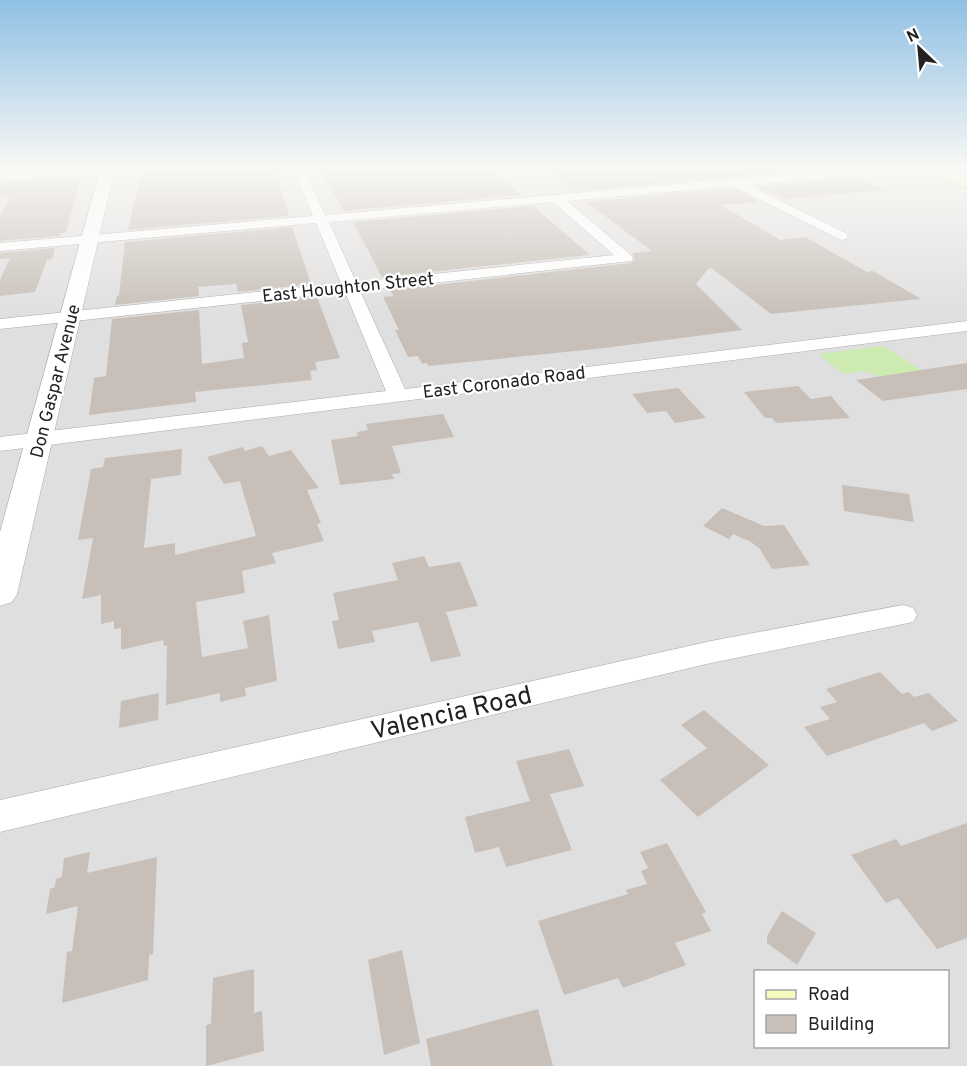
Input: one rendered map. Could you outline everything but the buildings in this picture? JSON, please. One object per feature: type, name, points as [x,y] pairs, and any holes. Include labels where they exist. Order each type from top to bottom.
[{"type":"street","name":"Don Gaspar Avenue","points":[[0,594],[95,217]]},
{"type":"street","points":[[0,247],[348,217]]},
{"type":"street","name":"East Houghton Street","points":[[0,324],[626,258],[578,217]]},
{"type":"street","points":[[803,217],[841,236]]},
{"type":"street","points":[[322,219],[398,395]]},
{"type":"street","name":"East Coronado Road","points":[[0,444],[967,326]]},
{"type":"street","name":"Valencia Road","points":[[0,816],[711,652],[903,615]]},
{"type":"shaded area","points":[[0,217],[967,217],[967,1066],[0,1066]]},
{"type":"green space","points":[[883,346],[925,372],[881,377],[865,371],[844,374],[818,354]]}]
